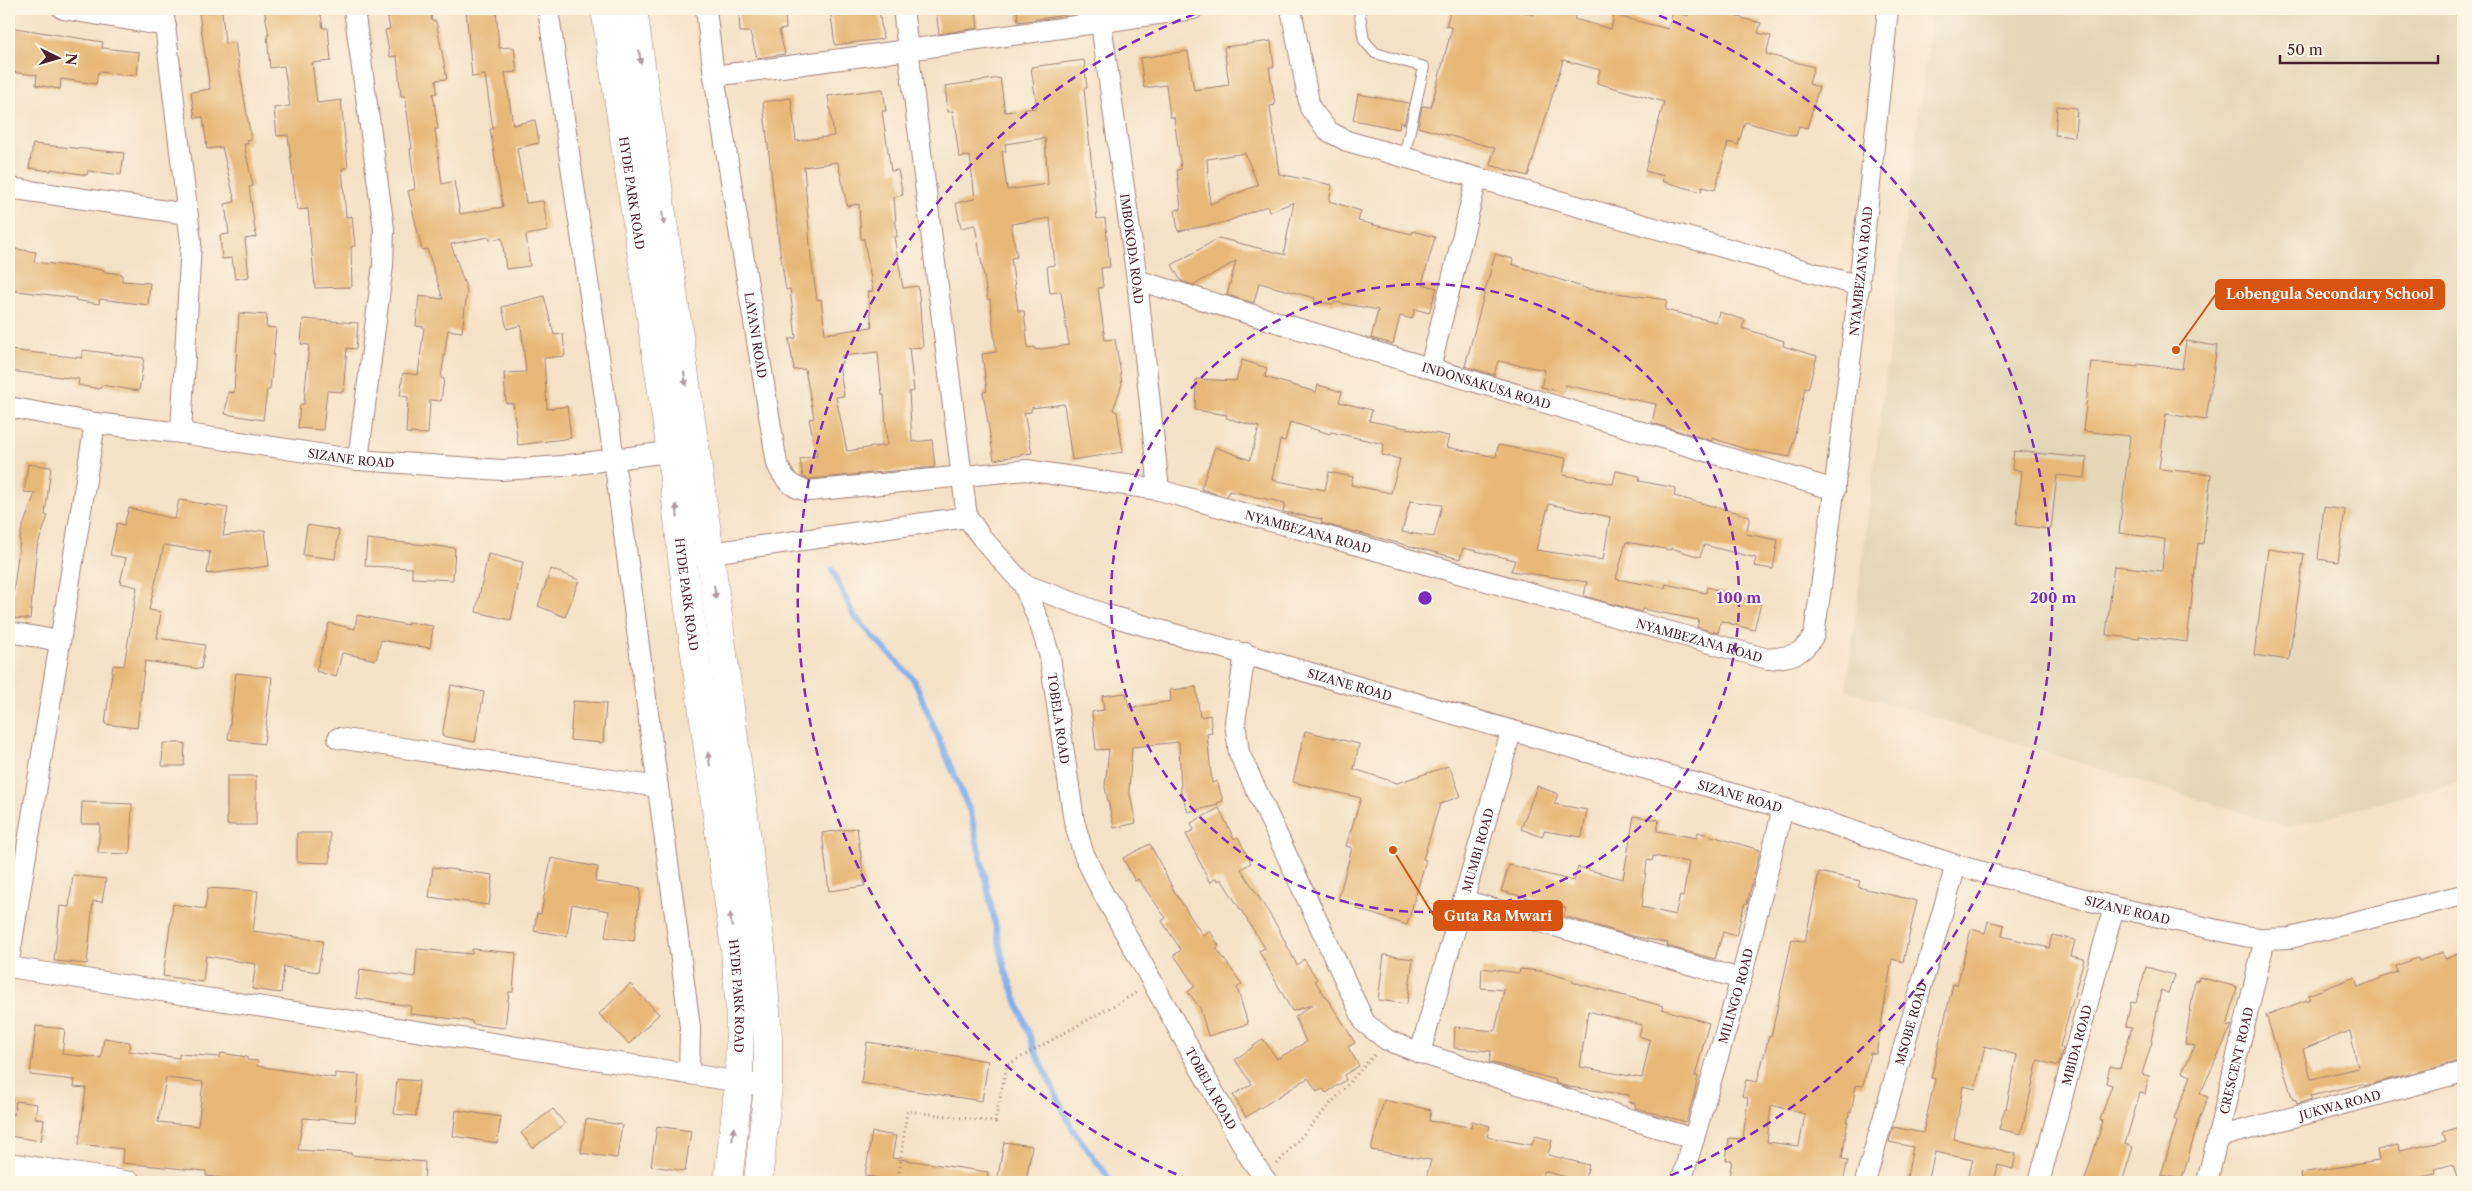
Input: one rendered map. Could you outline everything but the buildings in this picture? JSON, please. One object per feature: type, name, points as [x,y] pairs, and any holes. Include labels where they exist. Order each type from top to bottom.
[{"type":"street","points":[[63,9],[164,17],[191,242],[180,433]]},
{"type":"street","points":[[354,9],[384,229],[383,264],[358,460]]},
{"type":"street","points":[[548,9],[614,458],[690,1027],[689,1074]]},
{"type":"street","name":"HYDE PARK ROAD","points":[[605,9],[683,450],[710,554],[761,947],[768,1037],[768,1086],[758,1182]]},
{"type":"street","name":"HYDE PARK ROAD","points":[[633,9],[683,450],[682,557],[735,949],[740,1011],[739,1082],[728,1182]]},
{"type":"street","name":"LAYANI ROAD","points":[[706,9],[714,76],[777,464],[783,476],[798,490],[808,491],[963,474]]},
{"type":"street","points":[[682,557],[967,518],[963,474],[903,9]]},
{"type":"street","points":[[714,76],[908,50],[1100,15],[1193,9]]},
{"type":"street","points":[[1291,9],[1310,108],[1328,130],[1347,141],[1860,286]]},
{"type":"street","name":"NYAMBEZANA ROAD","points":[[963,474],[1026,470],[1159,490],[1768,659],[1787,657],[1805,650],[1814,635],[1835,490],[1860,286],[1888,9]]},
{"type":"street","name":"IMBOKODA ROAD","points":[[1100,15],[1137,280],[1159,490]]},
{"type":"street","points":[[1430,368],[1477,178]]},
{"type":"street","points":[[9,188],[187,214]]},
{"type":"street","name":"INDONSAKUSA ROAD","points":[[1137,280],[1835,490]]},
{"type":"street","name":"SIZANE ROAD","points":[[9,407],[94,423],[180,433],[358,460],[501,470],[562,466],[683,450]]},
{"type":"street","points":[[9,961],[17,855],[60,640],[94,423]]},
{"type":"street","name":"TOBELA ROAD","points":[[967,518],[982,538],[1023,584],[1040,624],[1050,657],[1076,829],[1098,884],[1265,1181]]},
{"type":"street","name":"SIZANE ROAD","points":[[1023,584],[1104,614],[1245,653],[1511,732],[1784,808],[1956,866],[2114,907],[2265,939],[2290,938],[2463,895]]},
{"type":"street","points":[[9,632],[60,640]]},
{"type":"street","points":[[1245,653],[1236,722],[1239,753],[1365,1024],[1388,1040],[1420,1053],[1694,1139]]},
{"type":"street","name":"MUMBI ROAD","points":[[1420,1053],[1511,732]]},
{"type":"street","points":[[338,738],[658,787]]},
{"type":"street","name":"MILINGO ROAD","points":[[1681,1182],[1741,979],[1784,808]]},
{"type":"street","name":"MSOBE ROAD","points":[[1865,1182],[1956,866]]},
{"type":"street","points":[[1463,900],[1741,979]]},
{"type":"street","name":"MBIDA ROAD","points":[[2039,1182],[2114,907]]},
{"type":"street","name":"CRESCENT ROAD","points":[[2207,1182],[2265,939]]},
{"type":"street","points":[[9,967],[768,1086]]},
{"type":"street","name":"JUKWA ROAD","points":[[2218,1137],[2463,1072]]},
{"type":"street","points":[[9,1163],[130,1182]]},
{"type":"lane","points":[[1360,9],[1364,40],[1375,53],[1424,68],[1404,157]]},
{"type":"path","points":[[898,1182],[907,1111],[995,1122],[1006,1065],[1153,984]]},
{"type":"path","points":[[1265,1181],[1388,1040]]},
{"type":"shaded area","points":[[1932,9],[2463,9],[2463,781],[2287,827],[1846,690]]},
{"type":"waterway","points":[[832,570],[854,616],[914,680],[971,814],[1005,969],[1036,1053],[1073,1130],[1112,1182]]},
{"type":"place","name":"Lobengula Secondary School","points":[[2176,350]]},
{"type":"place","name":"Guta Ra Mwari","points":[[1393,850]]}]
